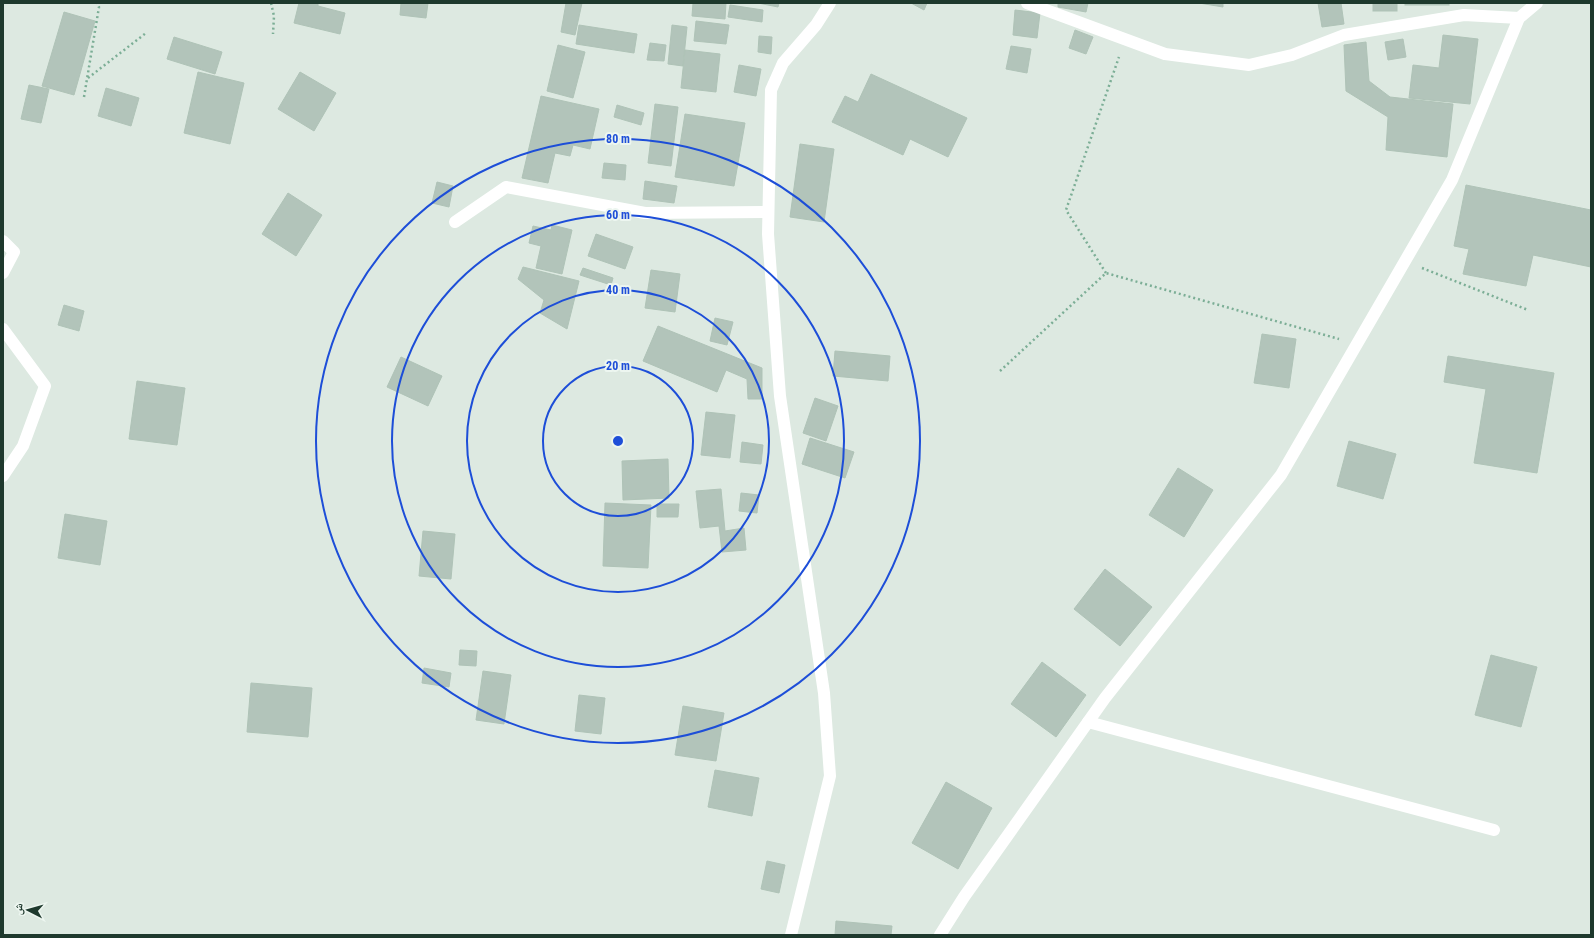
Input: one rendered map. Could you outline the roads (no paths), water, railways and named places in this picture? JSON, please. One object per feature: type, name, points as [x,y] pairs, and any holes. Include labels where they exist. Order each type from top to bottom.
[{"type":"street","points":[[791,935],[830,776],[824,693],[780,396],[768,234],[771,90],[783,63],[816,25],[830,3]]},
{"type":"street","points":[[1027,3],[1165,54],[1249,65],[1292,55],[1344,35],[1464,15],[1519,18]]},
{"type":"street","points":[[940,935],[964,897],[1088,722],[1281,475],[1452,180],[1519,18],[1537,3]]},
{"type":"street","points":[[455,222],[506,187],[645,213],[768,212]]},
{"type":"street","points":[[3,241],[14,252],[3,273]]},
{"type":"street","points":[[3,329],[45,386],[24,446],[3,476]]},
{"type":"street","points":[[1088,722],[1494,830]]}]
